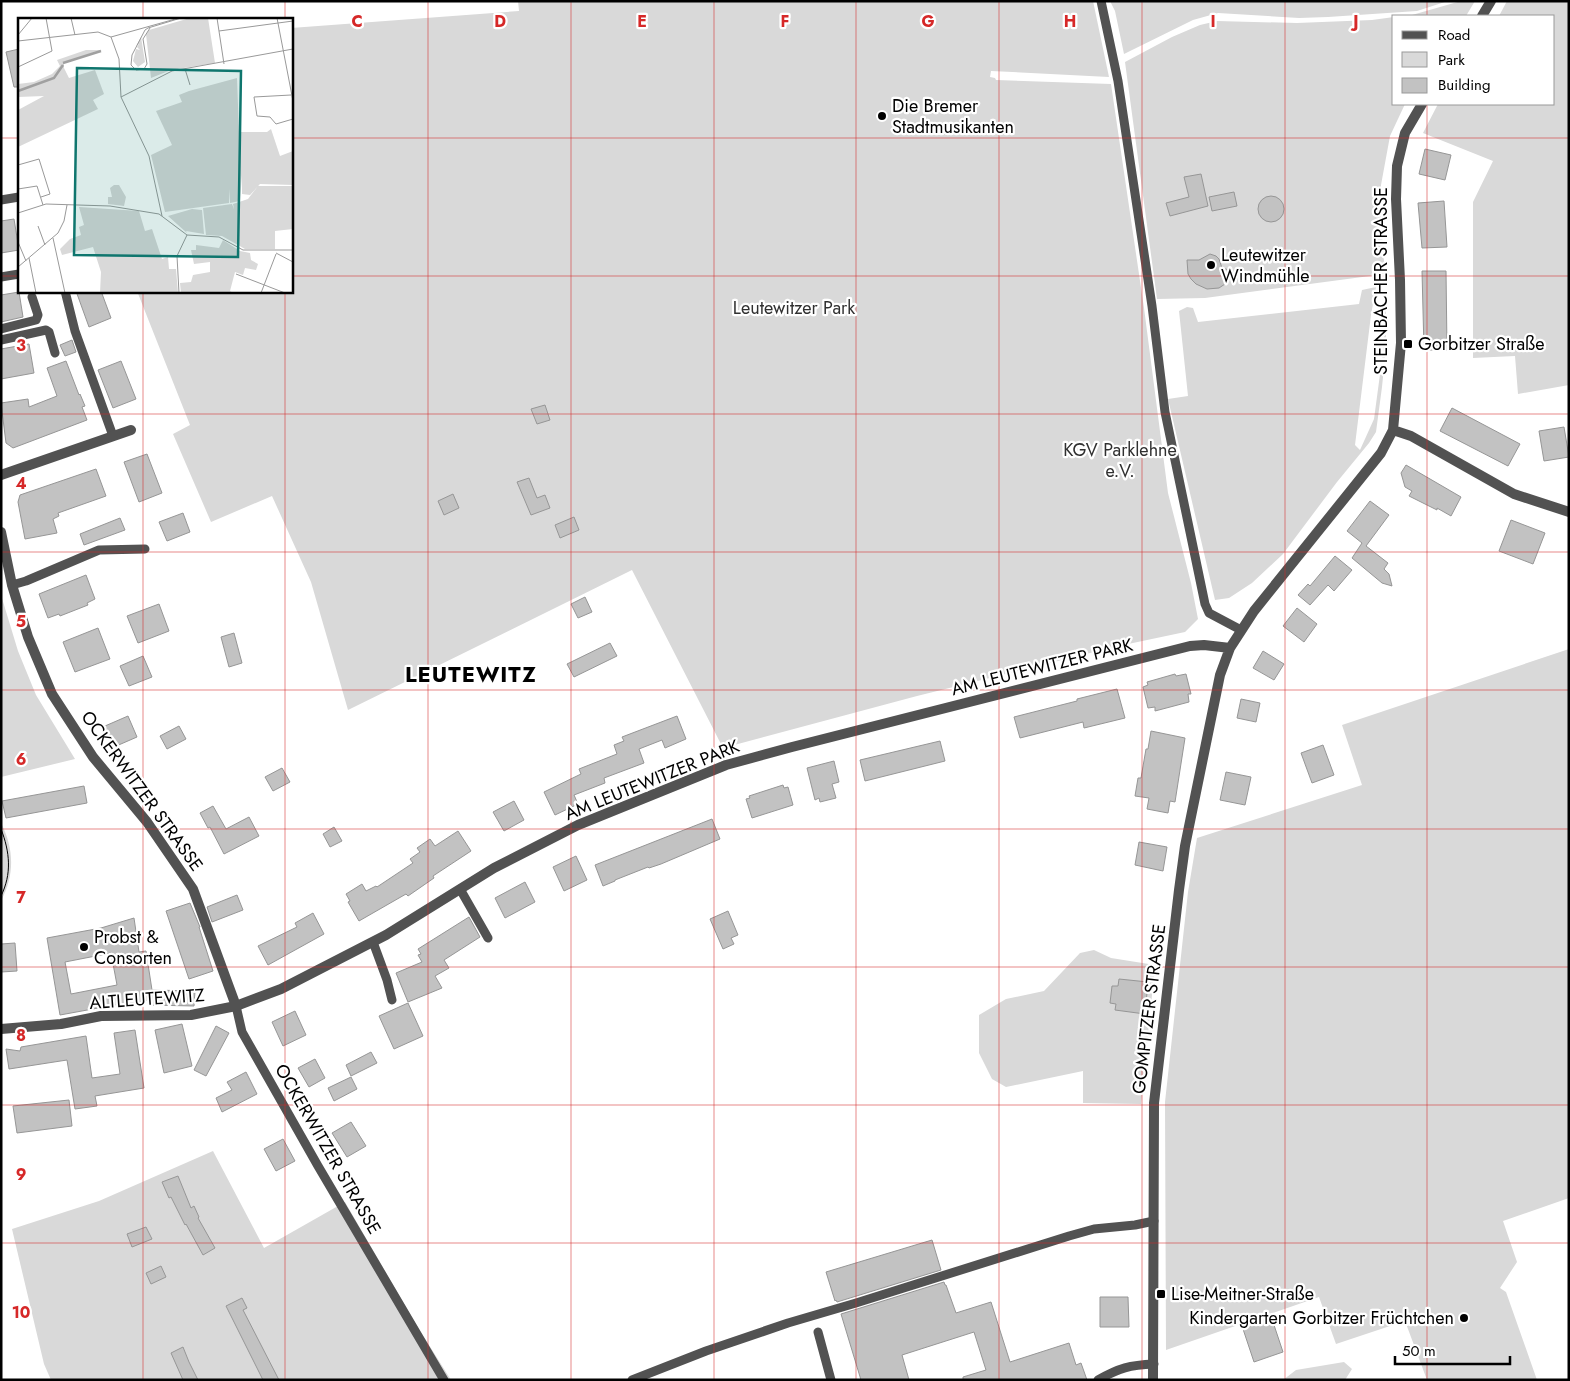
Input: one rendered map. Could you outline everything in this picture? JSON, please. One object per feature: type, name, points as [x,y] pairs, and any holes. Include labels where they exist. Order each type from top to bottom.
[{"type":"street","points":[[1483,15],[1492,1]]},
{"type":"street","name":"STEINBACHER STRASSE","points":[[1230,648],[1254,611],[1381,453],[1392,430],[1401,343],[1396,199],[1397,166],[1405,134],[1421,105]]},
{"type":"street","points":[[1,475],[131,430]]},
{"type":"street","points":[[1392,430],[1411,436],[1514,494],[1569,512]]},
{"type":"street","name":"OCKERWITZER STRASSE","points":[[1,532],[12,585],[28,637],[52,694],[93,757],[147,822],[193,889],[236,1006]]},
{"type":"street","name":"AM LEUTEWITZER PARK","points":[[236,1006],[281,989],[372,942],[494,868],[578,825],[726,765],[1190,646],[1204,645],[1230,648]]},
{"type":"street","name":"GOMPITZER STRASSE","points":[[1154,1380],[1154,1103],[1179,890],[1186,846],[1214,701],[1220,675],[1230,648]]},
{"type":"street","name":"ALTLEUTEWITZ","points":[[1,1029],[61,1024],[101,1016],[191,1015],[236,1006]]},
{"type":"lane","points":[[1101,1],[1118,81],[1152,306],[1165,412],[1201,585],[1209,613],[1241,630]]},
{"type":"lane","points":[[1,200],[18,197]]},
{"type":"lane","points":[[1,278],[18,274]]},
{"type":"lane","points":[[65,292],[75,331],[113,436]]},
{"type":"lane","points":[[1,329],[36,320],[38,316],[32,297]]},
{"type":"lane","points":[[1,340],[46,330],[49,332],[55,353]]},
{"type":"lane","points":[[12,585],[26,581],[99,550],[145,549]]},
{"type":"lane","points":[[460,889],[488,938]]},
{"type":"lane","points":[[372,942],[387,980],[392,1000]]},
{"type":"lane","name":"OCKERWITZER STRASSE","points":[[236,1006],[242,1032],[318,1166],[444,1380]]},
{"type":"lane","points":[[632,1380],[706,1351],[788,1323],[1068,1236],[1094,1229],[1154,1221]]},
{"type":"lane","points":[[818,1332],[831,1380]]},
{"type":"lane","points":[[1098,1380],[1111,1372],[1129,1366],[1154,1364]]},
{"type":"green space","points":[[518,1],[1093,1],[1109,77],[991,71],[990,77],[996,80],[1111,84],[1144,308],[1168,493],[1191,583],[1198,619],[1185,632],[1114,647],[917,696],[723,748],[632,570],[348,710],[311,582],[272,496],[211,522],[173,434],[190,425],[137,292],[292,292],[292,28],[519,11]]},
{"type":"green space","points":[[1110,1],[1448,1],[1417,11],[1328,17],[1299,18],[1218,13],[1193,20],[1124,54],[1115,11]]},
{"type":"green space","points":[[1461,1],[1475,1],[1467,15],[1412,15]]},
{"type":"green space","points":[[1507,1],[1569,1],[1569,385],[1518,394],[1515,356],[1473,358],[1473,202],[1493,161],[1423,133],[1437,105],[1555,105],[1555,15],[1500,15]]},
{"type":"green space","points":[[1392,17],[1392,105],[1405,105],[1390,136],[1381,185],[1380,210],[1385,274],[1205,298],[1157,299],[1125,62],[1172,37],[1200,25],[1217,21],[1297,23],[1372,20]]},
{"type":"green space","points":[[1376,287],[1355,445],[1360,450],[1374,419],[1383,352],[1386,292],[1386,347],[1376,432],[1283,554],[1252,583],[1229,598],[1215,600],[1168,399],[1188,396],[1179,311],[1187,307],[1193,308],[1198,322],[1359,304],[1362,290]]},
{"type":"green space","points":[[1,595],[18,651],[36,695],[75,759],[1,777]]},
{"type":"green space","points":[[1569,649],[1569,1198],[1503,1221],[1517,1262],[1500,1288],[1506,1292],[1537,1380],[1427,1380],[1405,1321],[1336,1344],[1319,1297],[1166,1350],[1165,1102],[1188,892],[1197,838],[1362,785],[1342,725]]},
{"type":"green space","points":[[1,823],[8,842],[11,871],[6,891],[1,901]]},
{"type":"green space","points":[[1094,950],[1111,958],[1155,965],[1141,1104],[1083,1103],[1083,1071],[1006,1087],[992,1079],[979,1053],[979,1015],[1006,999],[1044,991],[1080,953]]},
{"type":"green space","points":[[213,1151],[264,1248],[345,1202],[417,1326],[451,1380],[51,1380],[44,1364],[12,1229],[99,1201]]},
{"type":"green space","points":[[1344,1362],[1352,1369],[1345,1380],[1283,1380],[1296,1370]]},
{"type":"building","points":[[18,49],[18,87],[14,87],[6,52]]},
{"type":"building","points":[[1425,149],[1451,155],[1445,180],[1419,174]]},
{"type":"building","points":[[1201,174],[1208,206],[1170,216],[1166,203],[1189,197],[1184,177]]},
{"type":"building","points":[[1234,192],[1237,206],[1212,211],[1209,197]]},
{"type":"building","points":[[1271,196],[1280,200],[1284,209],[1280,218],[1271,222],[1262,218],[1258,209],[1262,200]]},
{"type":"building","points":[[1444,201],[1447,247],[1422,248],[1418,203]]},
{"type":"building","points":[[14,219],[18,250],[1,253],[1,221]]},
{"type":"building","points":[[1210,254],[1219,259],[1222,268],[1233,271],[1229,280],[1219,288],[1207,289],[1196,284],[1188,274],[1187,260],[1199,260]]},
{"type":"building","points":[[1422,271],[1446,271],[1447,350],[1424,350]]},
{"type":"building","points":[[19,292],[23,317],[1,322],[1,295]]},
{"type":"building","points":[[76,292],[101,292],[111,318],[89,327]]},
{"type":"building","points":[[72,340],[76,352],[65,356],[60,345]]},
{"type":"building","points":[[29,344],[34,373],[1,379],[1,349]]},
{"type":"building","points":[[66,361],[85,406],[82,407],[87,420],[13,448],[6,443],[1,403],[28,399],[29,407],[57,396],[47,368]]},
{"type":"building","points":[[121,361],[136,399],[113,408],[98,370]]},
{"type":"building","points":[[545,405],[550,420],[537,424],[531,409]]},
{"type":"building","points":[[1452,408],[1520,444],[1508,466],[1440,431]]},
{"type":"building","points":[[1564,427],[1569,457],[1544,461],[1539,431]]},
{"type":"building","points":[[147,454],[162,493],[139,502],[124,462]]},
{"type":"building","points":[[1406,465],[1461,497],[1451,516],[1409,496],[1412,491],[1405,487],[1401,473]]},
{"type":"building","points":[[96,469],[106,496],[58,513],[59,516],[53,519],[57,533],[25,539],[18,502],[20,495]]},
{"type":"building","points":[[529,478],[537,498],[545,495],[550,508],[531,515],[517,482]]},
{"type":"building","points":[[453,494],[459,508],[444,515],[438,501]]},
{"type":"building","points":[[1370,501],[1389,515],[1366,546],[1388,563],[1384,569],[1389,574],[1392,586],[1382,583],[1352,558],[1362,543],[1347,531]]},
{"type":"building","points":[[183,513],[190,532],[167,541],[159,522]]},
{"type":"building","points":[[574,517],[579,530],[560,538],[555,525]]},
{"type":"building","points":[[120,518],[125,530],[84,545],[80,534]]},
{"type":"building","points":[[1511,520],[1545,533],[1533,564],[1499,551]]},
{"type":"building","points":[[1335,556],[1352,570],[1334,591],[1328,585],[1310,605],[1298,595],[1308,584],[1310,586]]},
{"type":"building","points":[[86,575],[95,599],[87,603],[88,605],[60,616],[59,614],[48,618],[39,594]]},
{"type":"building","points":[[585,597],[592,612],[578,618],[571,604]]},
{"type":"building","points":[[159,604],[169,631],[138,643],[127,616]]},
{"type":"building","points":[[1297,608],[1317,624],[1304,642],[1283,626]]},
{"type":"building","points":[[98,628],[110,659],[75,672],[63,642]]},
{"type":"building","points":[[234,633],[242,663],[229,667],[221,637]]},
{"type":"building","points":[[610,643],[617,656],[574,677],[567,664]]},
{"type":"building","points":[[1263,651],[1284,664],[1274,680],[1253,668]]},
{"type":"building","points":[[143,656],[152,677],[129,686],[120,666]]},
{"type":"building","points":[[1175,674],[1176,676],[1186,674],[1191,694],[1188,694],[1189,702],[1155,711],[1155,707],[1148,708],[1143,687],[1148,685],[1147,682]]},
{"type":"building","points":[[1117,689],[1125,718],[1084,728],[1083,722],[1020,738],[1014,717]]},
{"type":"building","points":[[1241,699],[1260,703],[1256,722],[1237,718]]},
{"type":"building","points":[[128,716],[137,737],[114,747],[105,726]]},
{"type":"building","points":[[677,716],[686,739],[665,748],[662,740],[639,749],[644,763],[604,778],[605,783],[574,795],[578,804],[555,815],[544,792],[581,774],[579,769],[617,754],[614,745],[624,741],[622,737]]},
{"type":"building","points":[[179,726],[186,739],[167,749],[160,736]]},
{"type":"building","points":[[1151,731],[1185,738],[1175,802],[1170,801],[1168,813],[1147,809],[1149,798],[1135,796],[1138,778],[1141,778]]},
{"type":"building","points":[[940,741],[945,761],[865,781],[860,760]]},
{"type":"building","points":[[1323,745],[1334,775],[1312,783],[1301,753]]},
{"type":"building","points":[[834,761],[839,782],[832,784],[836,798],[820,802],[819,798],[815,800],[807,768]]},
{"type":"building","points":[[282,768],[290,782],[273,791],[265,777]]},
{"type":"building","points":[[1226,772],[1251,777],[1245,805],[1220,800]]},
{"type":"building","points":[[783,785],[784,788],[788,787],[793,805],[752,818],[746,799],[750,798],[749,796]]},
{"type":"building","points":[[84,786],[87,803],[6,818],[2,801]]},
{"type":"building","points":[[514,801],[524,820],[504,831],[493,812]]},
{"type":"building","points":[[213,806],[226,829],[249,817],[259,836],[224,854],[210,827],[208,828],[200,813]]},
{"type":"building","points":[[712,819],[720,839],[603,886],[595,865]]},
{"type":"building","points":[[334,827],[342,841],[330,847],[323,834]]},
{"type":"building","points":[[458,831],[471,851],[433,876],[434,878],[408,896],[406,894],[359,921],[348,902],[350,901],[346,894],[362,884],[366,891],[377,887],[413,863],[410,859],[420,852],[417,848],[430,839],[435,846]]},
{"type":"building","points":[[1139,842],[1167,847],[1163,871],[1135,865]]},
{"type":"building","points":[[576,856],[587,880],[564,891],[553,867]]},
{"type":"building","points":[[525,882],[535,902],[505,918],[495,898]]},
{"type":"building","points":[[237,895],[243,910],[212,922],[207,907]]},
{"type":"building","points":[[190,903],[200,927],[213,971],[189,979],[166,911]]},
{"type":"building","points":[[728,911],[738,935],[731,938],[734,944],[723,949],[710,919]]},
{"type":"building","points":[[313,913],[324,934],[268,965],[258,946],[297,927],[295,923]]},
{"type":"building","points":[[469,917],[480,937],[444,960],[449,968],[435,976],[442,988],[408,1002],[396,973],[422,962],[418,955],[421,954],[418,949]]},
{"type":"building","points":[[134,918],[139,952],[146,951],[152,990],[195,991],[194,1006],[149,1005],[149,1000],[60,1015],[47,938],[101,928]],"holes":[[[111,953],[117,985],[71,994],[65,962]]]},
{"type":"building","points":[[15,943],[17,971],[1,972],[1,944]]},
{"type":"building","points":[[1119,979],[1148,982],[1145,1014],[1115,1010],[1116,1004],[1110,1003],[1112,986],[1118,986]]},
{"type":"building","points":[[408,1003],[423,1036],[394,1049],[379,1016]]},
{"type":"building","points":[[295,1011],[306,1035],[283,1046],[272,1022]]},
{"type":"building","points":[[182,1024],[192,1066],[164,1073],[155,1030]]},
{"type":"building","points":[[216,1026],[229,1033],[206,1076],[194,1070]]},
{"type":"building","points":[[135,1030],[144,1088],[95,1096],[97,1106],[75,1109],[67,1060],[9,1069],[6,1049],[20,1051],[21,1047],[86,1036],[92,1078],[120,1074],[114,1033]]},
{"type":"building","points":[[371,1052],[377,1063],[351,1076],[346,1065]]},
{"type":"building","points":[[315,1059],[325,1078],[309,1087],[298,1068]]},
{"type":"building","points":[[246,1072],[257,1094],[222,1112],[216,1098],[232,1090],[227,1082]]},
{"type":"building","points":[[351,1077],[357,1089],[334,1101],[328,1088]]},
{"type":"building","points":[[69,1100],[72,1126],[17,1133],[13,1106]]},
{"type":"building","points":[[351,1122],[366,1146],[347,1157],[332,1133]]},
{"type":"building","points":[[283,1139],[295,1161],[276,1171],[264,1149]]},
{"type":"building","points":[[178,1176],[191,1208],[194,1206],[198,1218],[215,1248],[203,1255],[171,1197],[169,1198],[162,1182]]},
{"type":"building","points":[[146,1227],[152,1239],[132,1247],[127,1234]]},
{"type":"building","points":[[932,1240],[941,1270],[837,1302],[835,1301],[826,1272]]},
{"type":"building","points":[[161,1266],[166,1277],[151,1284],[146,1273]]},
{"type":"building","points":[[944,1282],[956,1313],[991,1302],[1010,1362],[1069,1343],[1076,1365],[1081,1363],[1087,1380],[963,1380],[963,1377],[986,1370],[974,1332],[902,1355],[909,1380],[861,1380],[841,1314]]},
{"type":"building","points":[[1100,1297],[1128,1297],[1129,1327],[1100,1327]]},
{"type":"building","points":[[242,1298],[247,1308],[243,1310],[279,1380],[263,1380],[226,1306]]},
{"type":"building","points":[[1271,1316],[1283,1352],[1254,1362],[1242,1326]]},
{"type":"building","points":[[183,1347],[198,1380],[183,1380],[171,1353]]},
{"type":"tram line","points":[[1,829],[8,855],[7,879],[1,896]]},
{"type":"place","name":"Die Bremer Stadtmusikanten","points":[[882,116]]},
{"type":"place","name":"Leutewitzer Windmühle","points":[[1211,265]]},
{"type":"place","name":"Gorbitzer Straße","points":[[1408,344]]},
{"type":"place","name":"Probst & Consorten","points":[[84,947]]},
{"type":"place","name":"Lise-Meitner-Straße","points":[[1161,1294]]},
{"type":"place","name":"Kindergarten Gorbitzer Früchtchen","points":[[1464,1318]]},
{"type":"district","name":"LEUTEWITZ","points":[[471,674]]},
{"type":"park label","name":"Leutewitzer Park","points":[[794,308]]},
{"type":"park label","name":"KGV Parklehne e.V.","points":[[1120,460]]}]
